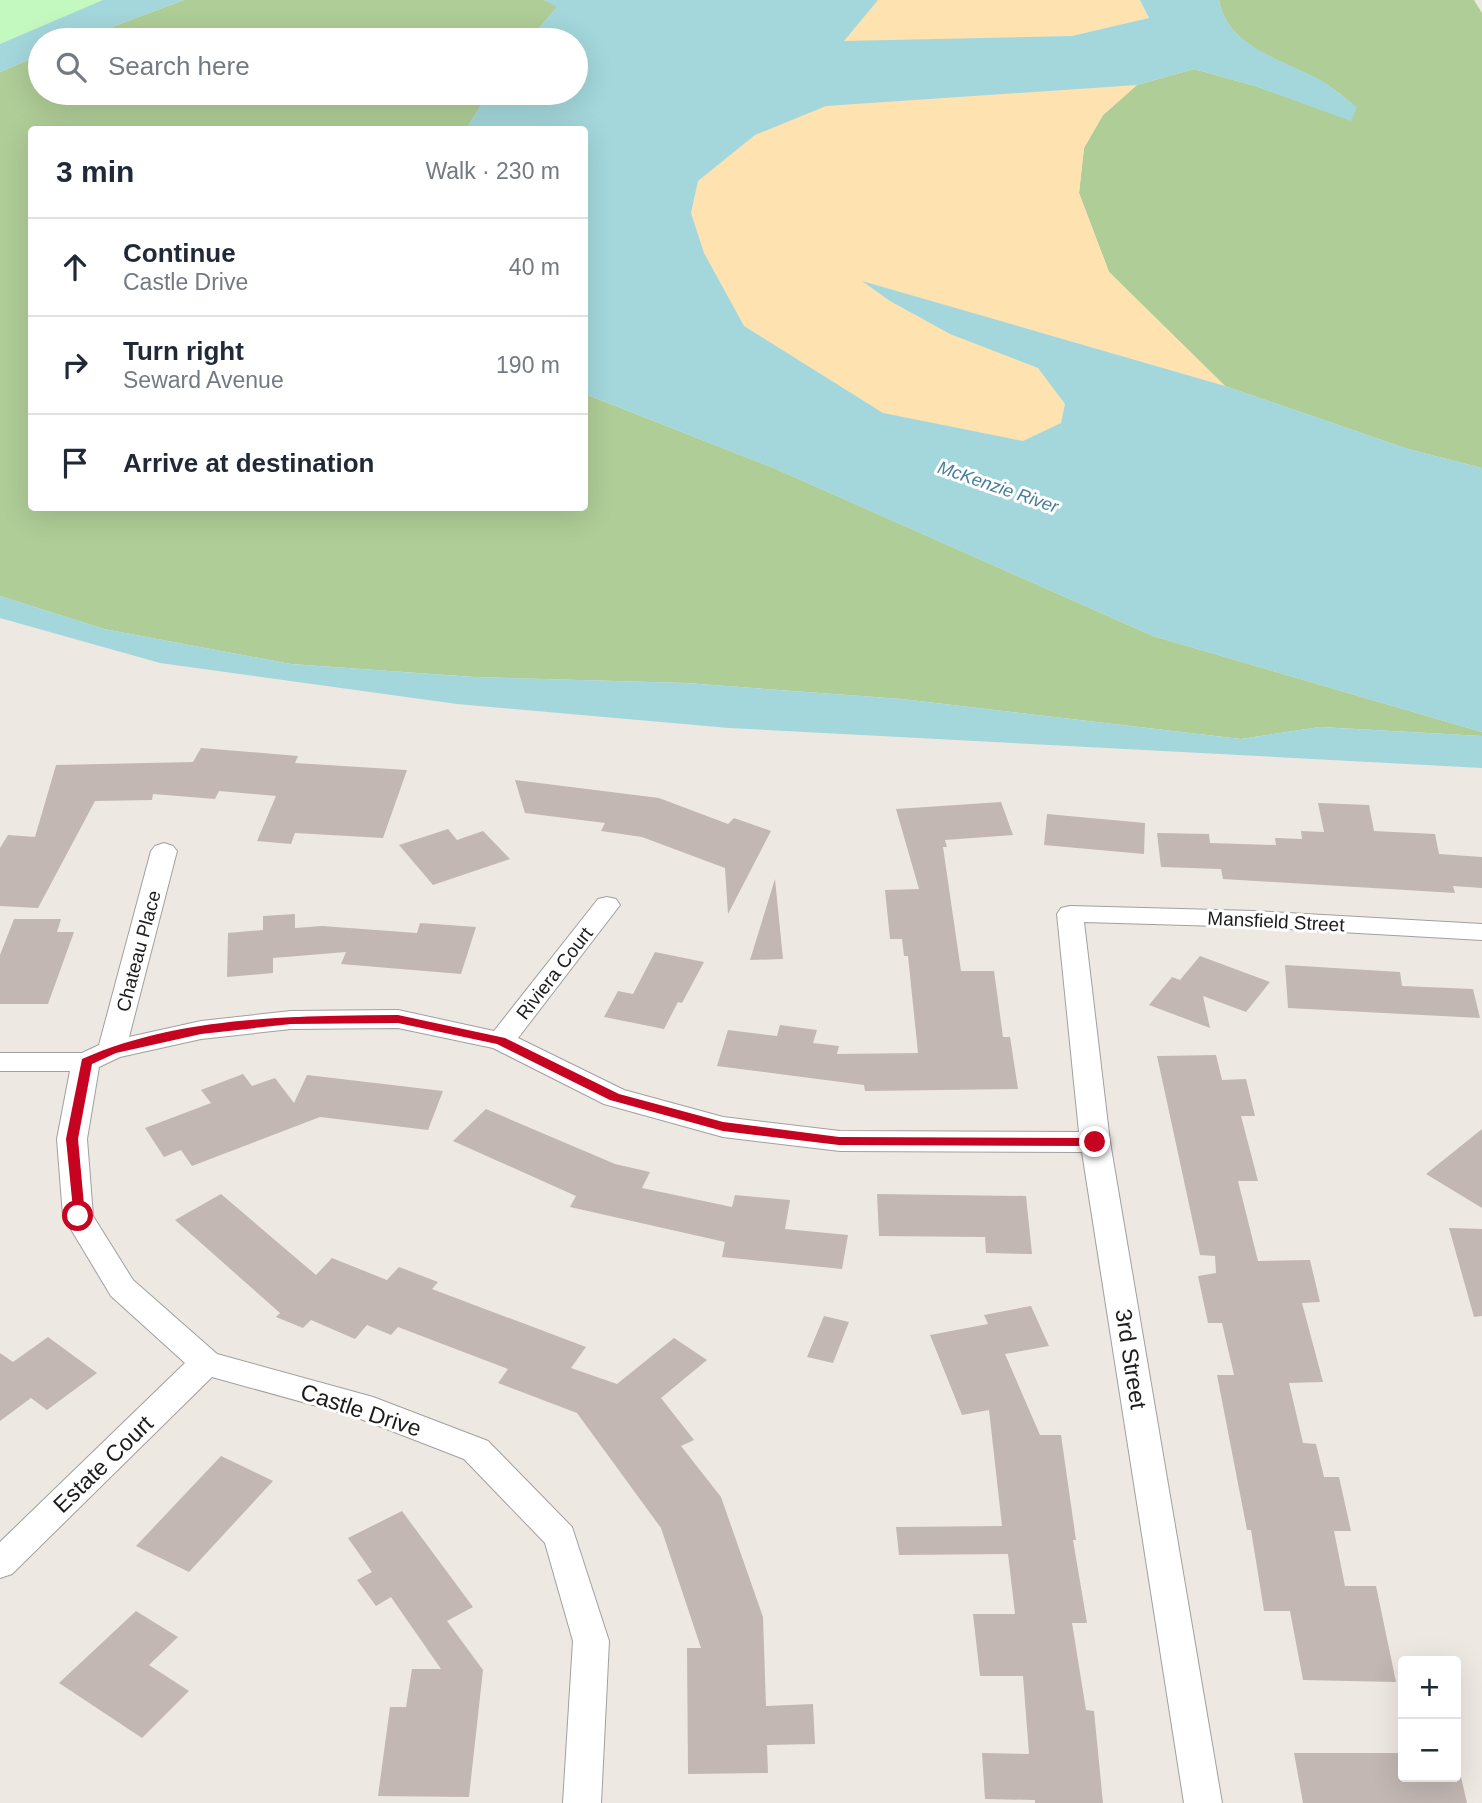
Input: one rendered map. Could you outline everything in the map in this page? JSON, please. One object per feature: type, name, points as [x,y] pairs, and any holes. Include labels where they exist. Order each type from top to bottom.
[{"type":"street","name":"Chateau Place","points":[[99,1056],[164,851]]},
{"type":"street","name":"Riviera Court","points":[[500,1041],[607,905]]},
{"type":"street","name":"Mansfield Street","points":[[1070,914],[1254,919],[1482,932]]},
{"type":"street","name":"3rd Street","points":[[1070,914],[1095,1142],[1203,1803]]},
{"type":"street","points":[[0,1062],[99,1056],[201,1030],[291,1020],[398,1019],[500,1041],[614,1097],[723,1127],[839,1141],[1095,1142]]},
{"type":"street","name":"Castle Drive","points":[[99,1056],[72,1139],[78,1216],[122,1288],[205,1363],[360,1406],[476,1450],[561,1536],[591,1641],[582,1803]]},
{"type":"street","name":"Estate Court","points":[[0,1564],[205,1363]]},
{"type":"green space","points":[[0,0],[103,0],[37,28],[28,28],[28,32],[0,44]]},
{"type":"green space","points":[[184,0],[544,0],[558,6],[539,28],[109,28]]},
{"type":"green space","points":[[1219,0],[1474,0],[1482,13],[1482,468],[1408,449],[1225,386],[1109,272],[1079,193],[1084,148],[1103,115],[1137,85],[1194,69],[1255,86],[1350,120],[1356,107],[1326,84],[1259,51],[1245,41],[1233,30],[1224,16]]},
{"type":"green space","points":[[28,60],[28,105],[481,105],[468,126],[28,126],[28,511],[588,511],[588,395],[776,469],[1153,636],[1482,732],[1482,736],[1320,727],[1241,739],[902,699],[686,683],[474,677],[291,664],[104,629],[0,596],[0,72]]},
{"type":"sand","points":[[878,0],[1140,0],[1149,18],[1072,36],[843,42]]},
{"type":"sand","points":[[1137,85],[1103,115],[1084,148],[1079,193],[1109,272],[1225,386],[865,282],[890,301],[950,334],[1038,368],[1065,404],[1061,423],[1023,441],[882,413],[744,326],[704,253],[691,213],[698,181],[755,135],[825,106]]},
{"type":"water","points":[[103,0],[184,0],[109,28],[37,28]]},
{"type":"water","name":"McKenzie River","points":[[544,0],[878,0],[844,41],[1072,36],[1149,18],[1140,0],[1219,0],[1224,16],[1233,30],[1245,41],[1275,59],[1322,81],[1357,107],[1351,121],[1255,86],[1194,69],[1137,85],[826,106],[755,135],[698,181],[691,213],[704,253],[744,326],[883,413],[1023,441],[1061,423],[1065,404],[1038,368],[950,334],[890,301],[862,281],[1225,386],[1408,449],[1482,468],[1482,732],[1153,636],[776,469],[588,395],[588,126],[468,126],[481,105],[588,105],[588,28],[539,28],[557,7]]},
{"type":"water","points":[[28,32],[28,60],[0,72],[0,44]]},
{"type":"water","points":[[0,596],[104,629],[291,664],[474,677],[686,683],[902,699],[1241,739],[1320,727],[1482,736],[1482,768],[729,728],[457,704],[160,663],[0,618]]},
{"type":"building","points":[[201,748],[298,756],[295,763],[407,770],[383,838],[295,833],[291,844],[257,841],[276,796],[219,791],[215,799],[153,794],[152,800],[95,801],[38,908],[0,906],[0,848],[8,835],[35,837],[56,765],[193,762]]},
{"type":"building","points":[[515,780],[659,798],[728,824],[734,818],[771,831],[728,914],[725,868],[642,837],[601,831],[605,823],[525,813]]},
{"type":"building","points":[[1001,802],[1013,835],[945,840],[947,847],[943,847],[961,971],[994,971],[1003,1037],[1010,1037],[1018,1089],[865,1091],[864,1085],[717,1066],[728,1030],[777,1036],[780,1025],[817,1030],[813,1043],[839,1046],[837,1054],[918,1053],[908,956],[904,956],[902,939],[890,939],[885,890],[919,889],[896,809]]},
{"type":"building","points":[[1318,803],[1369,805],[1374,831],[1435,834],[1439,854],[1482,857],[1482,888],[1453,886],[1455,893],[1223,879],[1221,869],[1161,867],[1157,833],[1209,834],[1210,843],[1276,845],[1275,838],[1302,839],[1301,831],[1324,832]]},
{"type":"building","points":[[1047,814],[1145,823],[1144,854],[1044,845]]},
{"type":"building","points":[[448,829],[457,840],[483,831],[510,859],[433,885],[399,845]]},
{"type":"building","points":[[775,879],[783,959],[750,960]]},
{"type":"building","points":[[295,914],[295,928],[322,926],[417,933],[420,923],[476,927],[461,974],[341,964],[346,952],[273,958],[273,973],[227,977],[228,933],[263,930],[263,916]]},
{"type":"building","points":[[14,919],[61,919],[57,932],[74,932],[48,1004],[0,1004],[0,955]]},
{"type":"building","points":[[655,952],[704,962],[682,1003],[678,1002],[664,1029],[604,1017],[618,991],[633,994]]},
{"type":"building","points":[[1200,956],[1270,982],[1246,1012],[1203,996],[1210,1028],[1149,1005],[1172,977],[1180,980]]},
{"type":"building","points":[[1285,965],[1400,972],[1402,986],[1473,989],[1480,1018],[1288,1008]]},
{"type":"building","points":[[1216,1055],[1222,1080],[1246,1079],[1255,1116],[1241,1116],[1258,1181],[1238,1181],[1258,1261],[1310,1260],[1320,1302],[1302,1303],[1323,1382],[1289,1383],[1303,1443],[1316,1444],[1324,1477],[1339,1477],[1351,1531],[1334,1531],[1345,1586],[1376,1586],[1396,1682],[1303,1680],[1290,1611],[1264,1611],[1251,1530],[1247,1530],[1217,1375],[1234,1375],[1222,1323],[1208,1323],[1198,1276],[1216,1273],[1215,1256],[1200,1255],[1157,1056]]},
{"type":"building","points":[[243,1074],[252,1086],[275,1078],[294,1103],[307,1075],[443,1091],[428,1130],[320,1117],[192,1166],[181,1150],[164,1157],[145,1128],[211,1103],[201,1090]]},
{"type":"building","points":[[486,1109],[615,1164],[650,1172],[642,1188],[732,1207],[735,1195],[790,1200],[785,1229],[848,1235],[842,1269],[722,1257],[725,1242],[570,1207],[576,1196],[453,1141]]},
{"type":"building","points":[[1482,1129],[1482,1208],[1426,1174]]},
{"type":"building","points":[[221,1194],[316,1275],[332,1258],[387,1280],[399,1267],[438,1282],[432,1289],[586,1347],[571,1368],[617,1384],[674,1338],[707,1360],[661,1398],[694,1440],[681,1446],[721,1497],[763,1617],[766,1706],[813,1704],[815,1744],[767,1745],[768,1773],[688,1774],[687,1648],[701,1648],[661,1528],[577,1413],[498,1383],[508,1369],[398,1327],[391,1335],[367,1325],[355,1339],[311,1320],[303,1328],[276,1317],[280,1313],[175,1220]]},
{"type":"building","points":[[877,1194],[1026,1196],[1032,1254],[986,1253],[985,1237],[879,1236]]},
{"type":"building","points":[[1449,1228],[1482,1229],[1482,1316],[1474,1317]]},
{"type":"building","points":[[1031,1306],[1049,1346],[1005,1354],[1040,1435],[1061,1435],[1076,1540],[1073,1540],[1087,1623],[1072,1623],[1086,1710],[1094,1711],[1103,1803],[1035,1803],[1035,1800],[985,1799],[982,1753],[1029,1754],[1023,1676],[980,1676],[973,1614],[1015,1614],[1008,1554],[899,1555],[896,1527],[1002,1526],[989,1410],[962,1415],[930,1335],[988,1324],[984,1315]]},
{"type":"building","points":[[824,1316],[849,1322],[833,1363],[807,1357]]},
{"type":"building","points":[[48,1337],[97,1373],[47,1410],[31,1398],[0,1421],[0,1353],[13,1362]]},
{"type":"building","points":[[221,1456],[273,1481],[189,1572],[136,1546]]},
{"type":"building","points":[[402,1511],[473,1607],[447,1621],[483,1670],[469,1797],[378,1796],[390,1707],[406,1707],[412,1669],[441,1669],[391,1597],[376,1606],[357,1580],[372,1572],[348,1538]]},
{"type":"building","points":[[136,1611],[178,1637],[149,1665],[189,1691],[142,1738],[59,1683]]},
{"type":"building","points":[[1294,1753],[1398,1753],[1398,1782],[1461,1782],[1461,1777],[1467,1803],[1303,1803]]},
{"type":"route","points":[[78,1216],[72,1139],[86,1062],[113,1050],[201,1030],[291,1020],[398,1019],[500,1041],[614,1097],[723,1127],[839,1141],[1095,1142]]}]
